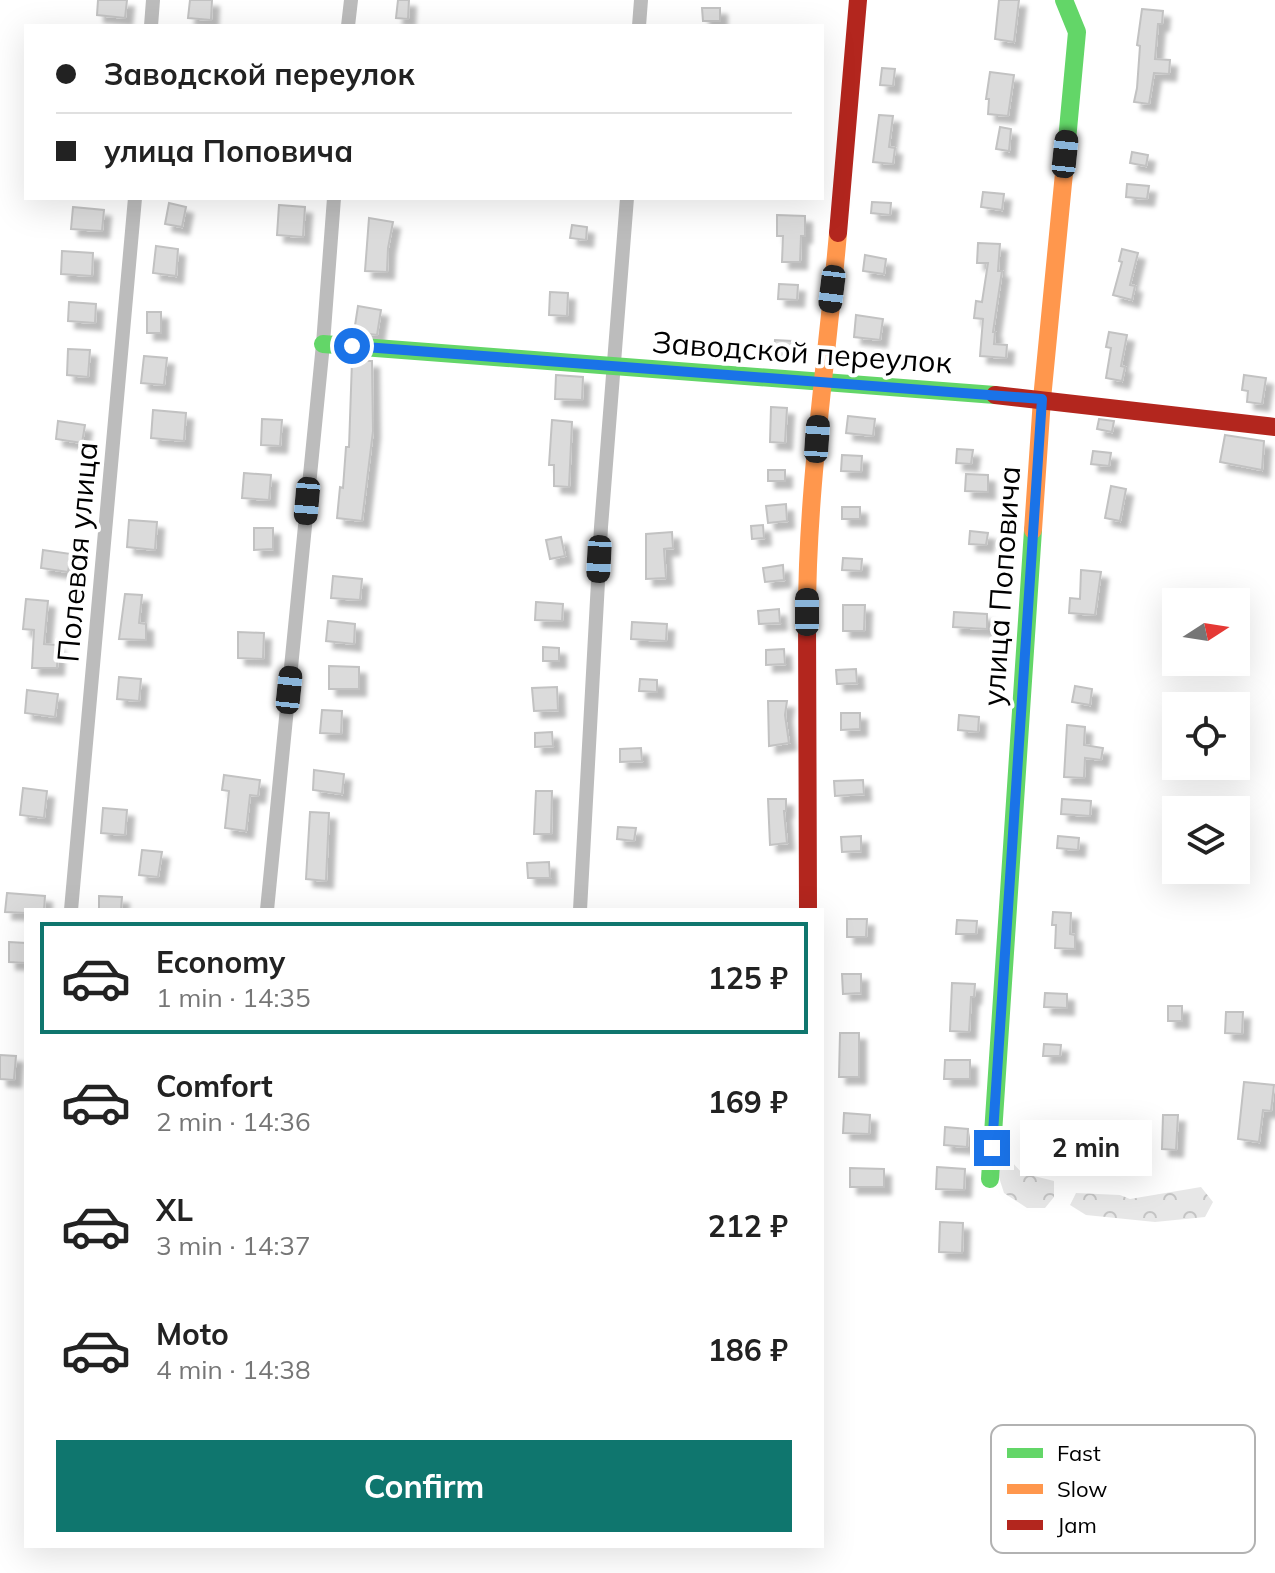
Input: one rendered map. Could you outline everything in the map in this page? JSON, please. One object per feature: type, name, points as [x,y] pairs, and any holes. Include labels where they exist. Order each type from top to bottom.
[{"type":"street","points":[[151,24],[153,0]]},
{"type":"street","points":[[348,24],[351,0]]},
{"type":"street","points":[[639,24],[641,0]]},
{"type":"street","points":[[808,908],[807,582],[822,382],[858,0]]},
{"type":"street","name":"улица Поповича","points":[[990,1179],[1042,399],[1077,32],[1064,0]]},
{"type":"street","name":"Полевая улица","points":[[71,908],[135,200]]},
{"type":"street","points":[[267,908],[323,344],[334,200]]},
{"type":"street","points":[[580,908],[601,527],[627,200]]},
{"type":"street","name":"Заводской переулок","points":[[323,344],[1042,399],[1275,427]]},
{"type":"green space","points":[[1003,1158],[1011,1161],[1022,1173],[1054,1181],[1054,1197],[1045,1208],[1027,1208],[1004,1193],[996,1168]]},
{"type":"green space","points":[[1201,1187],[1213,1202],[1205,1217],[1155,1222],[1086,1215],[1070,1205],[1076,1193],[1120,1195],[1130,1199]]},
{"type":"building","points":[[98,0],[127,0],[125,18],[97,15]]},
{"type":"building","points":[[190,0],[212,0],[211,20],[188,18]]},
{"type":"building","points":[[398,0],[409,0],[408,19],[396,18]]},
{"type":"building","points":[[999,0],[1019,0],[1014,42],[995,39]]},
{"type":"building","points":[[702,8],[720,8],[720,21],[703,21]]},
{"type":"building","points":[[1142,9],[1163,11],[1162,24],[1158,24],[1155,59],[1170,60],[1169,74],[1154,73],[1149,104],[1134,102]]},
{"type":"building","points":[[882,68],[895,69],[893,86],[880,85]]},
{"type":"building","points":[[990,72],[1014,75],[1008,116],[988,114],[989,99],[986,99]]},
{"type":"building","points":[[879,115],[893,116],[889,147],[895,148],[893,164],[873,162]]},
{"type":"building","points":[[1000,127],[1011,129],[1009,151],[996,149]]},
{"type":"building","points":[[1132,152],[1148,155],[1146,166],[1130,163]]},
{"type":"building","points":[[1127,184],[1149,186],[1147,199],[1126,197]]},
{"type":"building","points":[[983,192],[1004,194],[1002,210],[981,207]]},
{"type":"building","points":[[872,202],[891,203],[890,215],[871,213]]},
{"type":"building","points":[[169,203],[186,207],[182,227],[165,224]]},
{"type":"building","points":[[279,205],[305,207],[303,237],[277,235]]},
{"type":"building","points":[[73,207],[104,210],[102,231],[71,229]]},
{"type":"building","points":[[777,215],[805,216],[800,262],[782,262],[783,236],[777,236]]},
{"type":"building","points":[[369,218],[393,222],[387,272],[365,271]]},
{"type":"building","points":[[572,225],[587,227],[586,240],[570,238]]},
{"type":"building","points":[[978,243],[1000,244],[998,271],[1002,271],[993,332],[994,344],[1007,345],[1006,358],[980,356],[983,319],[974,318],[976,301],[982,302],[988,263],[977,263]]},
{"type":"building","points":[[156,246],[178,249],[176,276],[153,273]]},
{"type":"building","points":[[1122,249],[1138,253],[1130,285],[1135,286],[1132,300],[1113,295],[1122,262],[1119,261]]},
{"type":"building","points":[[62,251],[93,253],[92,276],[61,274]]},
{"type":"building","points":[[865,255],[886,259],[884,274],[863,271]]},
{"type":"building","points":[[779,284],[798,285],[797,300],[778,299]]},
{"type":"building","points":[[550,292],[568,293],[567,316],[549,315]]},
{"type":"building","points":[[69,302],[96,304],[95,323],[68,321]]},
{"type":"building","points":[[358,306],[381,310],[377,335],[354,332]]},
{"type":"building","points":[[147,312],[161,312],[161,333],[147,333]]},
{"type":"building","points":[[856,315],[883,319],[880,340],[854,337]]},
{"type":"building","points":[[1109,332],[1127,335],[1121,366],[1125,367],[1122,381],[1106,378],[1111,348],[1106,347]]},
{"type":"building","points":[[775,340],[792,341],[791,353],[774,352]]},
{"type":"building","points":[[68,349],[90,350],[88,377],[67,375]]},
{"type":"building","points":[[144,356],[167,358],[164,385],[141,383]]},
{"type":"building","points":[[352,361],[372,361],[373,431],[362,521],[337,518],[346,447],[349,447]]},
{"type":"building","points":[[556,375],[583,377],[582,400],[555,399]]},
{"type":"building","points":[[1244,375],[1266,378],[1262,404],[1247,402],[1248,391],[1242,390]]},
{"type":"building","points":[[771,407],[787,408],[785,443],[770,442]]},
{"type":"building","points":[[153,410],[186,413],[184,441],[151,438]]},
{"type":"building","points":[[848,416],[875,419],[873,436],[846,433]]},
{"type":"building","points":[[262,419],[282,420],[280,446],[261,445]]},
{"type":"building","points":[[1099,419],[1114,421],[1112,432],[1097,429]]},
{"type":"building","points":[[552,420],[572,422],[569,487],[554,486],[554,465],[549,465]]},
{"type":"building","points":[[58,421],[85,425],[82,443],[56,439]]},
{"type":"building","points":[[1225,435],[1264,441],[1262,470],[1220,462]]},
{"type":"building","points":[[957,449],[973,450],[971,464],[956,463]]},
{"type":"building","points":[[1093,451],[1111,453],[1109,466],[1091,464]]},
{"type":"building","points":[[842,455],[862,456],[861,472],[841,471]]},
{"type":"building","points":[[768,470],[785,470],[785,481],[768,481]]},
{"type":"building","points":[[244,473],[271,475],[269,500],[242,498]]},
{"type":"building","points":[[966,474],[988,475],[988,492],[965,491]]},
{"type":"building","points":[[1111,486],[1126,489],[1120,521],[1105,518]]},
{"type":"building","points":[[786,504],[787,521],[768,523],[766,506]]},
{"type":"building","points":[[842,507],[860,507],[860,519],[842,519]]},
{"type":"building","points":[[129,520],[157,522],[155,550],[127,547]]},
{"type":"building","points":[[763,525],[764,538],[752,539],[751,526]]},
{"type":"building","points":[[254,528],[273,528],[273,549],[254,550]]},
{"type":"building","points":[[970,531],[988,533],[986,545],[969,544]]},
{"type":"building","points":[[672,532],[673,548],[664,549],[666,578],[646,579],[646,534]]},
{"type":"building","points":[[561,537],[565,556],[550,559],[546,540]]},
{"type":"building","points":[[43,550],[71,554],[68,572],[41,568]]},
{"type":"building","points":[[843,558],[862,559],[861,571],[842,570]]},
{"type":"building","points":[[783,565],[784,580],[765,582],[763,568]]},
{"type":"building","points":[[1081,570],[1101,572],[1095,615],[1069,613],[1070,598],[1080,599]]},
{"type":"building","points":[[333,576],[362,579],[360,600],[331,598]]},
{"type":"building","points":[[125,594],[142,595],[139,623],[146,624],[146,640],[119,639]]},
{"type":"building","points":[[26,599],[48,601],[44,644],[58,645],[57,668],[32,668],[34,630],[23,629]]},
{"type":"building","points":[[536,602],[563,604],[562,621],[535,620]]},
{"type":"building","points":[[843,605],[865,605],[864,631],[843,631]]},
{"type":"building","points":[[779,609],[780,623],[759,624],[758,611]]},
{"type":"building","points":[[954,612],[987,614],[987,629],[953,627]]},
{"type":"building","points":[[328,621],[355,624],[354,644],[326,641]]},
{"type":"building","points":[[632,622],[667,624],[666,641],[631,639]]},
{"type":"building","points":[[238,632],[264,633],[263,659],[238,658]]},
{"type":"building","points":[[543,647],[559,648],[559,661],[543,661]]},
{"type":"building","points":[[784,649],[785,664],[766,665],[766,650]]},
{"type":"building","points":[[329,666],[359,667],[359,689],[329,689]]},
{"type":"building","points":[[856,669],[857,683],[837,684],[836,670]]},
{"type":"building","points":[[119,677],[141,679],[139,701],[117,699]]},
{"type":"building","points":[[640,679],[657,680],[657,692],[639,691]]},
{"type":"building","points":[[1075,686],[1092,689],[1090,705],[1072,702]]},
{"type":"building","points":[[557,687],[558,710],[534,711],[532,688]]},
{"type":"building","points":[[27,690],[58,694],[55,717],[25,713]]},
{"type":"building","points":[[768,701],[787,701],[785,715],[789,743],[769,746]]},
{"type":"building","points":[[322,710],[342,711],[341,734],[320,733]]},
{"type":"building","points":[[841,713],[860,713],[860,729],[841,730]]},
{"type":"building","points":[[959,715],[979,717],[978,732],[958,730]]},
{"type":"building","points":[[1067,725],[1085,727],[1084,745],[1103,748],[1101,760],[1085,758],[1084,778],[1064,777]]},
{"type":"building","points":[[552,732],[553,746],[535,747],[535,733]]},
{"type":"building","points":[[641,748],[642,761],[620,762],[620,749]]},
{"type":"building","points":[[314,770],[344,774],[342,794],[313,790]]},
{"type":"building","points":[[224,775],[260,780],[258,796],[250,795],[246,831],[225,828],[229,791],[222,790]]},
{"type":"building","points":[[863,780],[864,794],[835,796],[834,781]]},
{"type":"building","points":[[23,788],[47,791],[44,818],[20,815]]},
{"type":"building","points":[[536,791],[552,791],[551,834],[534,834]]},
{"type":"building","points":[[768,799],[786,799],[787,843],[770,845]]},
{"type":"building","points":[[1062,799],[1091,801],[1090,816],[1061,814]]},
{"type":"building","points":[[103,808],[127,810],[125,835],[101,833]]},
{"type":"building","points":[[310,812],[329,813],[326,881],[306,879]]},
{"type":"building","points":[[618,827],[636,828],[634,841],[617,839]]},
{"type":"building","points":[[861,836],[861,851],[842,852],[841,837]]},
{"type":"building","points":[[1058,836],[1079,838],[1078,850],[1057,848]]},
{"type":"building","points":[[142,850],[162,852],[158,877],[139,875]]},
{"type":"building","points":[[549,862],[550,878],[528,878],[527,863]]},
{"type":"building","points":[[7,893],[45,896],[44,908],[24,908],[24,913],[5,912]]},
{"type":"building","points":[[99,896],[122,897],[121,908],[99,908]]},
{"type":"building","points":[[1053,912],[1071,913],[1070,934],[1075,935],[1075,949],[1055,948]]},
{"type":"building","points":[[847,919],[867,919],[866,937],[847,937]]},
{"type":"building","points":[[957,920],[977,921],[976,934],[956,934]]},
{"type":"building","points":[[9,942],[24,943],[24,963],[9,962]]},
{"type":"building","points":[[842,974],[861,974],[861,993],[843,994]]},
{"type":"building","points":[[952,983],[975,984],[969,1032],[950,1031]]},
{"type":"building","points":[[1045,993],[1067,994],[1067,1008],[1044,1007]]},
{"type":"building","points":[[1168,1006],[1182,1006],[1182,1021],[1168,1021]]},
{"type":"building","points":[[1226,1012],[1243,1012],[1242,1034],[1225,1033]]},
{"type":"building","points":[[840,1033],[859,1033],[859,1077],[839,1077]]},
{"type":"building","points":[[1044,1044],[1061,1045],[1060,1056],[1043,1056]]},
{"type":"building","points":[[0,1055],[16,1056],[14,1080],[0,1079]]},
{"type":"building","points":[[945,1060],[970,1060],[970,1079],[944,1079]]},
{"type":"building","points":[[1244,1082],[1274,1085],[1271,1111],[1263,1110],[1259,1142],[1238,1139]]},
{"type":"building","points":[[844,1113],[870,1115],[869,1134],[843,1133]]},
{"type":"building","points":[[1163,1115],[1178,1115],[1176,1150],[1162,1149]]},
{"type":"building","points":[[945,1127],[968,1129],[967,1147],[944,1145]]},
{"type":"building","points":[[1036,1140],[1070,1141],[1069,1160],[1051,1159],[1051,1152],[1035,1151]]},
{"type":"building","points":[[937,1167],[965,1169],[964,1190],[936,1189]]},
{"type":"building","points":[[850,1168],[884,1169],[884,1187],[850,1187]]},
{"type":"building","points":[[940,1222],[963,1223],[962,1253],[939,1252]]},
{"type":"traffic: fast","points":[[1064,0],[1077,32],[1064,173]]},
{"type":"traffic: fast","points":[[323,344],[995,395]]},
{"type":"traffic: fast","points":[[990,1179],[1033,530]]},
{"type":"traffic: slow","points":[[1033,530],[1064,173]]},
{"type":"traffic: slow","points":[[807,616],[814,472],[838,233]]},
{"type":"traffic: jam","points":[[838,233],[858,0]]},
{"type":"traffic: jam","points":[[995,395],[1275,427]]},
{"type":"traffic: jam","points":[[807,616],[808,908]]},
{"type":"route","points":[[352,346],[1042,399],[992,1148]]}]
